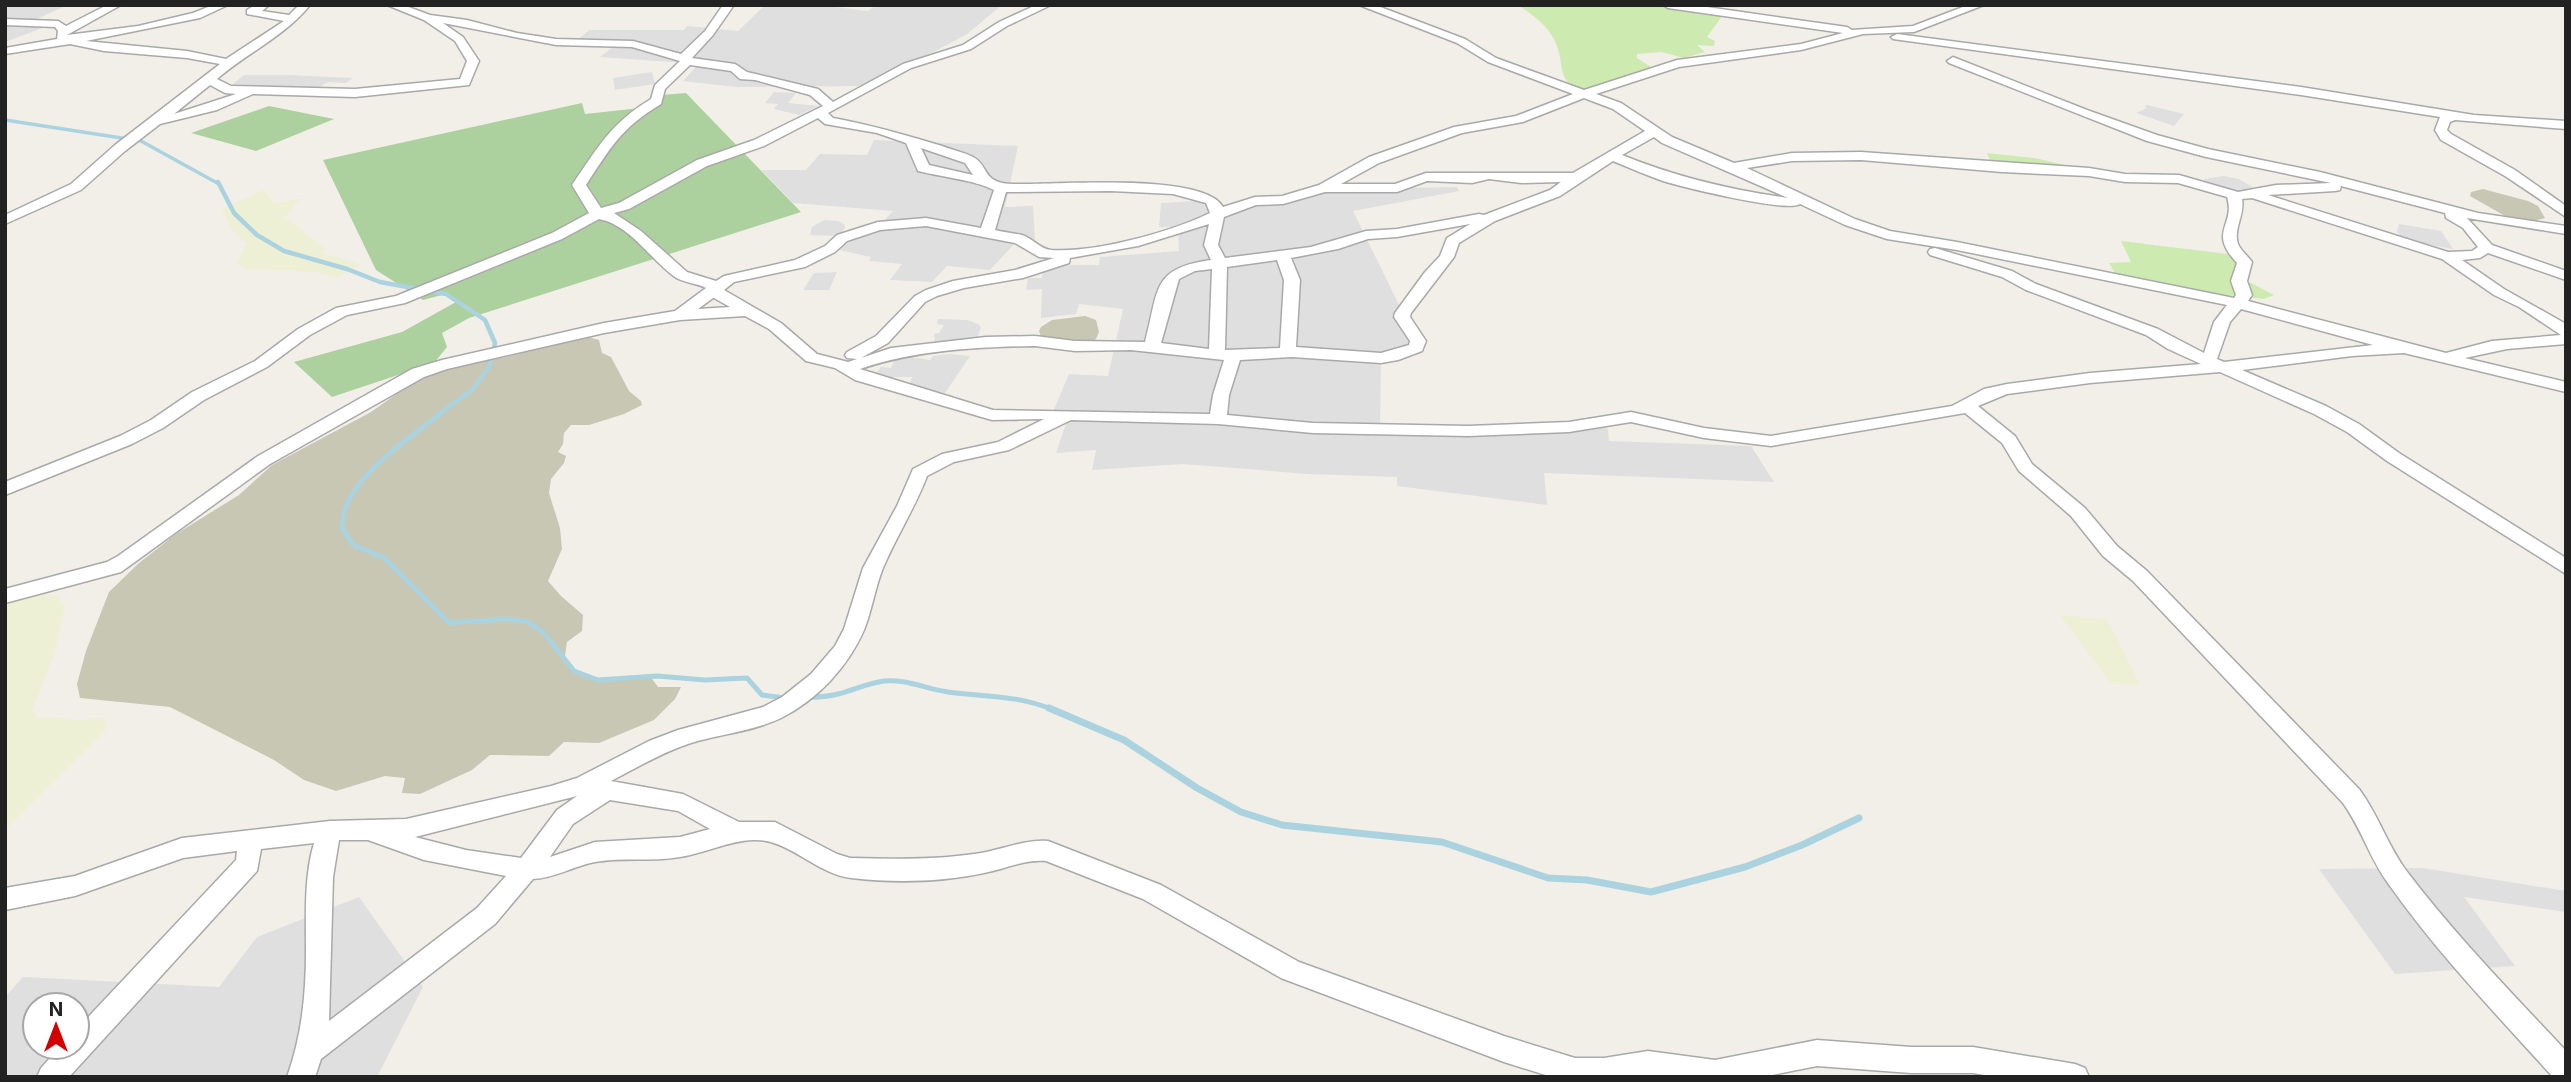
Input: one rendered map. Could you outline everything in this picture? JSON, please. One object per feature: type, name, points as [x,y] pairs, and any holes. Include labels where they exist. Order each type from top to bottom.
[{"type":"street","points":[[66,36],[116,5]]},
{"type":"street","points":[[5,51],[66,36],[138,29],[196,16],[223,5]]},
{"type":"street","points":[[5,220],[76,187],[100,164],[228,63],[292,19],[305,5]]},
{"type":"street","points":[[208,79],[223,89],[355,93],[465,82],[473,61],[459,39],[428,19],[391,5]]},
{"type":"street","points":[[729,5],[709,33],[659,88],[654,104],[635,112],[615,132],[579,185],[597,214],[611,217],[636,234],[682,275],[715,288],[719,295],[775,326],[808,356],[843,366],[861,376],[980,412],[1218,419],[1313,428],[1468,431],[1569,427],[1631,417],[1704,433],[1771,441],[1957,410],[1990,393],[2007,389],[2215,364],[2409,348]]},
{"type":"street","points":[[5,489],[157,425],[198,396],[261,364],[304,332],[342,311],[411,296],[557,236],[597,214],[624,206],[702,163],[759,144],[893,73],[958,51],[1003,24],[1046,5]]},
{"type":"street","points":[[1364,5],[1429,27],[1461,41],[1492,60],[1617,106],[1653,132],[1850,222],[1910,240],[1957,246],[2239,304],[2566,387]]},
{"type":"street","points":[[1668,5],[2301,91],[2452,116],[2566,125]]},
{"type":"street","points":[[843,366],[849,356],[865,351],[880,341],[927,294],[972,279],[1012,275],[1079,254],[1156,237],[1255,201],[1283,200],[1324,188],[1374,160],[1459,130],[1519,119],[1584,94],[1677,64],[1801,47],[1861,32],[1914,29],[1979,5]]},
{"type":"street","points":[[259,6],[251,12],[292,19]]},
{"type":"street","points":[[428,19],[467,23],[545,40],[640,45],[685,60],[735,68],[744,76],[755,76],[814,92],[829,121],[879,130],[970,160],[982,179]]},
{"type":"street","points":[[5,22],[58,24],[66,36],[117,52],[191,55],[228,63]]},
{"type":"street","points":[[1984,50],[1993,65],[1994,76]]},
{"type":"street","points":[[1953,61],[2152,138],[2231,159],[2357,185],[2510,224],[2566,230]]},
{"type":"street","points":[[155,122],[213,107],[254,91]]},
{"type":"street","points":[[2452,116],[2444,120],[2441,130],[2446,137],[2510,173],[2566,213]]},
{"type":"street","points":[[843,366],[891,353],[986,342],[1035,341],[1075,346],[1152,346],[1225,356],[1288,352],[1392,357],[1416,348],[1418,341],[1402,317],[1403,313],[1430,275],[1447,257],[1452,241],[1490,218],[1555,193],[1576,177],[1653,132]]},
{"type":"street","points":[[912,143],[923,168],[966,179],[982,179],[1002,188],[1175,190],[1211,200],[1215,205],[1217,230],[1210,245],[1220,263],[1225,356],[1218,419]]},
{"type":"street","points":[[1612,156],[1653,173],[1692,184],[1768,200],[1805,202]]},
{"type":"street","points":[[1731,167],[1792,157],[1901,158],[2002,168],[2089,172],[2125,178],[2169,177],[2233,195],[2276,189],[2357,185]]},
{"type":"street","points":[[1324,188],[1397,188],[1426,177],[1576,177]]},
{"type":"street","points":[[986,233],[992,223],[993,200],[1002,188]]},
{"type":"street","points":[[2253,194],[2447,256],[2498,292],[2524,304],[2566,331]]},
{"type":"street","points":[[2215,364],[2215,348],[2223,320],[2244,295],[2239,281],[2245,262],[2230,242],[2229,228],[2237,214],[2233,195]]},
{"type":"street","points":[[2421,203],[2462,220],[2487,248],[2566,276]]},
{"type":"street","points":[[1152,346],[1172,277],[1193,267],[1338,245],[1366,235],[1490,218]]},
{"type":"street","points":[[680,316],[715,288],[741,275],[800,264],[853,233],[892,223],[926,222],[1019,239],[1044,254],[1079,254]]},
{"type":"street","points":[[1910,240],[1930,250],[2007,274],[2031,287],[2151,332],[2174,346],[2353,428],[2404,465],[2566,567]]},
{"type":"street","points":[[2447,256],[2475,255],[2487,248]]},
{"type":"street","points":[[1282,255],[1292,280],[1288,352]]},
{"type":"street","points":[[5,596],[114,567],[272,454],[418,373],[577,334],[680,316],[748,311]]},
{"type":"street","points":[[2449,358],[2471,350],[2509,343],[2566,340]]},
{"type":"street","points":[[1966,405],[2009,440],[2025,467],[2078,512],[2110,551],[2140,576],[2351,796],[2366,816],[2386,861],[2399,880],[2476,973],[2566,1071]]},
{"type":"street","points":[[312,1049],[486,916],[573,810],[596,788],[657,747],[686,736],[750,721],[790,703],[830,670],[853,629],[873,568],[906,506],[919,473],[948,458],[1003,446],[1069,414]]},
{"type":"street","points":[[5,899],[75,886],[182,848],[330,831],[374,832],[406,829],[596,788],[683,803],[736,832]]},
{"type":"street","points":[[301,1077],[312,1049],[318,1007],[320,865],[330,831]]},
{"type":"street","points":[[374,832],[435,853],[527,869],[546,868],[603,851],[680,847],[736,832],[775,832],[831,863],[887,870],[956,868],[1034,850],[1048,851],[1152,892],[1290,970],[1504,1049],[1575,1071],[1604,1071],[1648,1064],[1715,1073],[1817,1054],[1911,1060],[1973,1060],[2075,1077]]},
{"type":"street","points":[[51,1077],[248,864],[250,842]]},
{"type":"shaded area","points":[[5,5],[68,5],[30,22],[53,24],[5,42]]},
{"type":"shaded area","points":[[765,5],[820,5],[868,11],[876,5],[1002,5],[967,34],[870,86],[736,87],[683,81],[699,64],[600,57],[617,44],[574,43],[589,30],[684,30],[687,26],[738,31]]},
{"type":"shaded area","points":[[652,72],[655,84],[615,90],[613,78]]},
{"type":"shaded area","points":[[244,75],[353,78],[346,83],[328,82],[316,89],[228,88]]},
{"type":"shaded area","points":[[774,92],[796,93],[788,103],[819,106],[799,115],[774,109],[778,104],[765,103]]},
{"type":"shaded area","points":[[2147,105],[2184,114],[2174,126],[2136,113],[2147,108]]},
{"type":"shaded area","points":[[874,140],[1018,146],[1005,207],[1033,206],[1035,240],[1019,239],[990,270],[947,266],[932,282],[890,280],[902,264],[869,261],[871,257],[830,248],[882,223],[893,211],[793,203],[761,170],[806,170],[820,154],[867,155]]},
{"type":"shaded area","points":[[2224,176],[2239,179],[2259,191],[2238,195],[2202,184],[2205,179]]},
{"type":"shaded area","points":[[1457,187],[1459,191],[1353,211],[1405,317],[1413,348],[1381,357],[1380,430],[1590,424],[1608,429],[1609,441],[1751,446],[1774,482],[1544,473],[1547,505],[1397,486],[1397,477],[1308,474],[1183,464],[1092,470],[1096,450],[1056,453],[1069,415],[1052,414],[1069,374],[1108,376],[1123,309],[1079,304],[1076,314],[1041,318],[1042,289],[1026,290],[1028,278],[1042,278],[1044,265],[1099,265],[1100,257],[1179,251],[1178,227],[1159,227],[1161,203],[1211,200],[1225,211],[1356,189]]},
{"type":"shaded area","points":[[2483,189],[2528,201],[2538,206],[2545,218],[2531,222],[2512,220],[2470,196],[2471,192]]},
{"type":"shaded area","points":[[263,190],[275,203],[301,198],[285,217],[326,249],[322,253],[360,264],[338,277],[315,272],[247,269],[236,263],[246,243],[232,231],[222,209]]},
{"type":"shaded area","points":[[824,220],[838,221],[845,225],[845,228],[838,236],[810,235],[812,227]]},
{"type":"shaded area","points":[[2399,224],[2441,231],[2453,249],[2403,240],[2397,231]]},
{"type":"shaded area","points":[[837,272],[829,290],[803,290],[814,273]]},
{"type":"shaded area","points":[[1085,316],[1096,320],[1099,332],[1096,339],[1087,343],[1051,342],[1041,337],[1041,327],[1052,320]]},
{"type":"shaded area","points":[[938,319],[967,320],[978,324],[981,327],[977,339],[935,342],[934,334],[939,333],[944,325],[937,324]]},
{"type":"shaded area","points":[[584,336],[599,340],[602,353],[611,357],[629,391],[642,405],[589,425],[571,425],[564,433],[563,444],[558,452],[566,456],[564,463],[551,479],[549,493],[560,528],[562,549],[548,581],[583,615],[582,631],[567,642],[564,662],[581,675],[610,681],[650,676],[658,687],[681,687],[675,699],[654,720],[599,743],[564,742],[549,756],[490,755],[472,770],[420,794],[402,793],[405,778],[385,776],[336,791],[304,780],[274,760],[170,707],[80,698],[77,684],[86,651],[109,592],[139,563],[176,534],[239,495],[272,465],[371,412],[419,378],[451,366],[506,357]]},
{"type":"shaded area","points":[[897,355],[930,360],[933,356],[970,356],[945,393],[912,387],[912,377],[889,377],[876,373],[881,367],[891,368]]},
{"type":"shaded area","points":[[37,592],[57,596],[65,605],[55,652],[32,711],[39,718],[80,721],[99,718],[106,720],[107,724],[105,731],[5,830],[5,608],[17,597]]},
{"type":"shaded area","points":[[2060,615],[2107,619],[2140,685],[2110,683]]},
{"type":"shaded area","points":[[2423,868],[2566,891],[2566,912],[2464,897],[2515,966],[2395,974],[2319,869]]},
{"type":"shaded area","points":[[359,897],[423,987],[377,1077],[5,1077],[5,997],[23,977],[219,987],[257,937]]},
{"type":"green space","points":[[1518,5],[1650,5],[1723,15],[1707,37],[1715,41],[1714,46],[1697,45],[1705,52],[1684,58],[1661,52],[1637,54],[1637,58],[1651,67],[1649,73],[1582,93],[1565,78],[1557,46],[1550,33]]},
{"type":"green space","points":[[686,93],[801,212],[469,318],[442,333],[447,347],[434,363],[332,397],[294,362],[402,332],[456,302],[446,294],[423,300],[376,270],[323,160],[582,103],[585,114],[659,106],[662,95]]},
{"type":"green space","points":[[269,106],[334,119],[256,151],[191,133]]},
{"type":"green space","points":[[1987,153],[2035,158],[2073,167],[2075,172],[1993,167]]},
{"type":"green space","points":[[2121,241],[2236,255],[2241,261],[2236,282],[2251,283],[2274,295],[2264,299],[2206,293],[2118,278],[2109,263],[2131,262]]},
{"type":"waterway","points":[[5,120],[141,141],[219,184]]},
{"type":"waterway","points":[[218,182],[234,213],[257,235],[284,251],[347,269],[380,282],[446,294],[485,320],[495,343],[489,367],[473,389],[438,415]]},
{"type":"waterway","points":[[440,414],[387,455],[353,493],[345,508],[342,528],[353,545],[384,558],[449,623],[506,619],[528,622],[544,633],[574,671],[598,680],[657,676],[705,680],[747,678],[762,695],[785,698]]},
{"type":"waterway","points":[[806,698],[834,695],[872,683],[892,681],[948,692],[1015,699],[1053,710]]},
{"type":"waterway","points":[[1049,708],[1124,740],[1197,788],[1241,812],[1282,825],[1442,842],[1548,878],[1587,880],[1651,892],[1745,867],[1802,845],[1859,818]]}]
